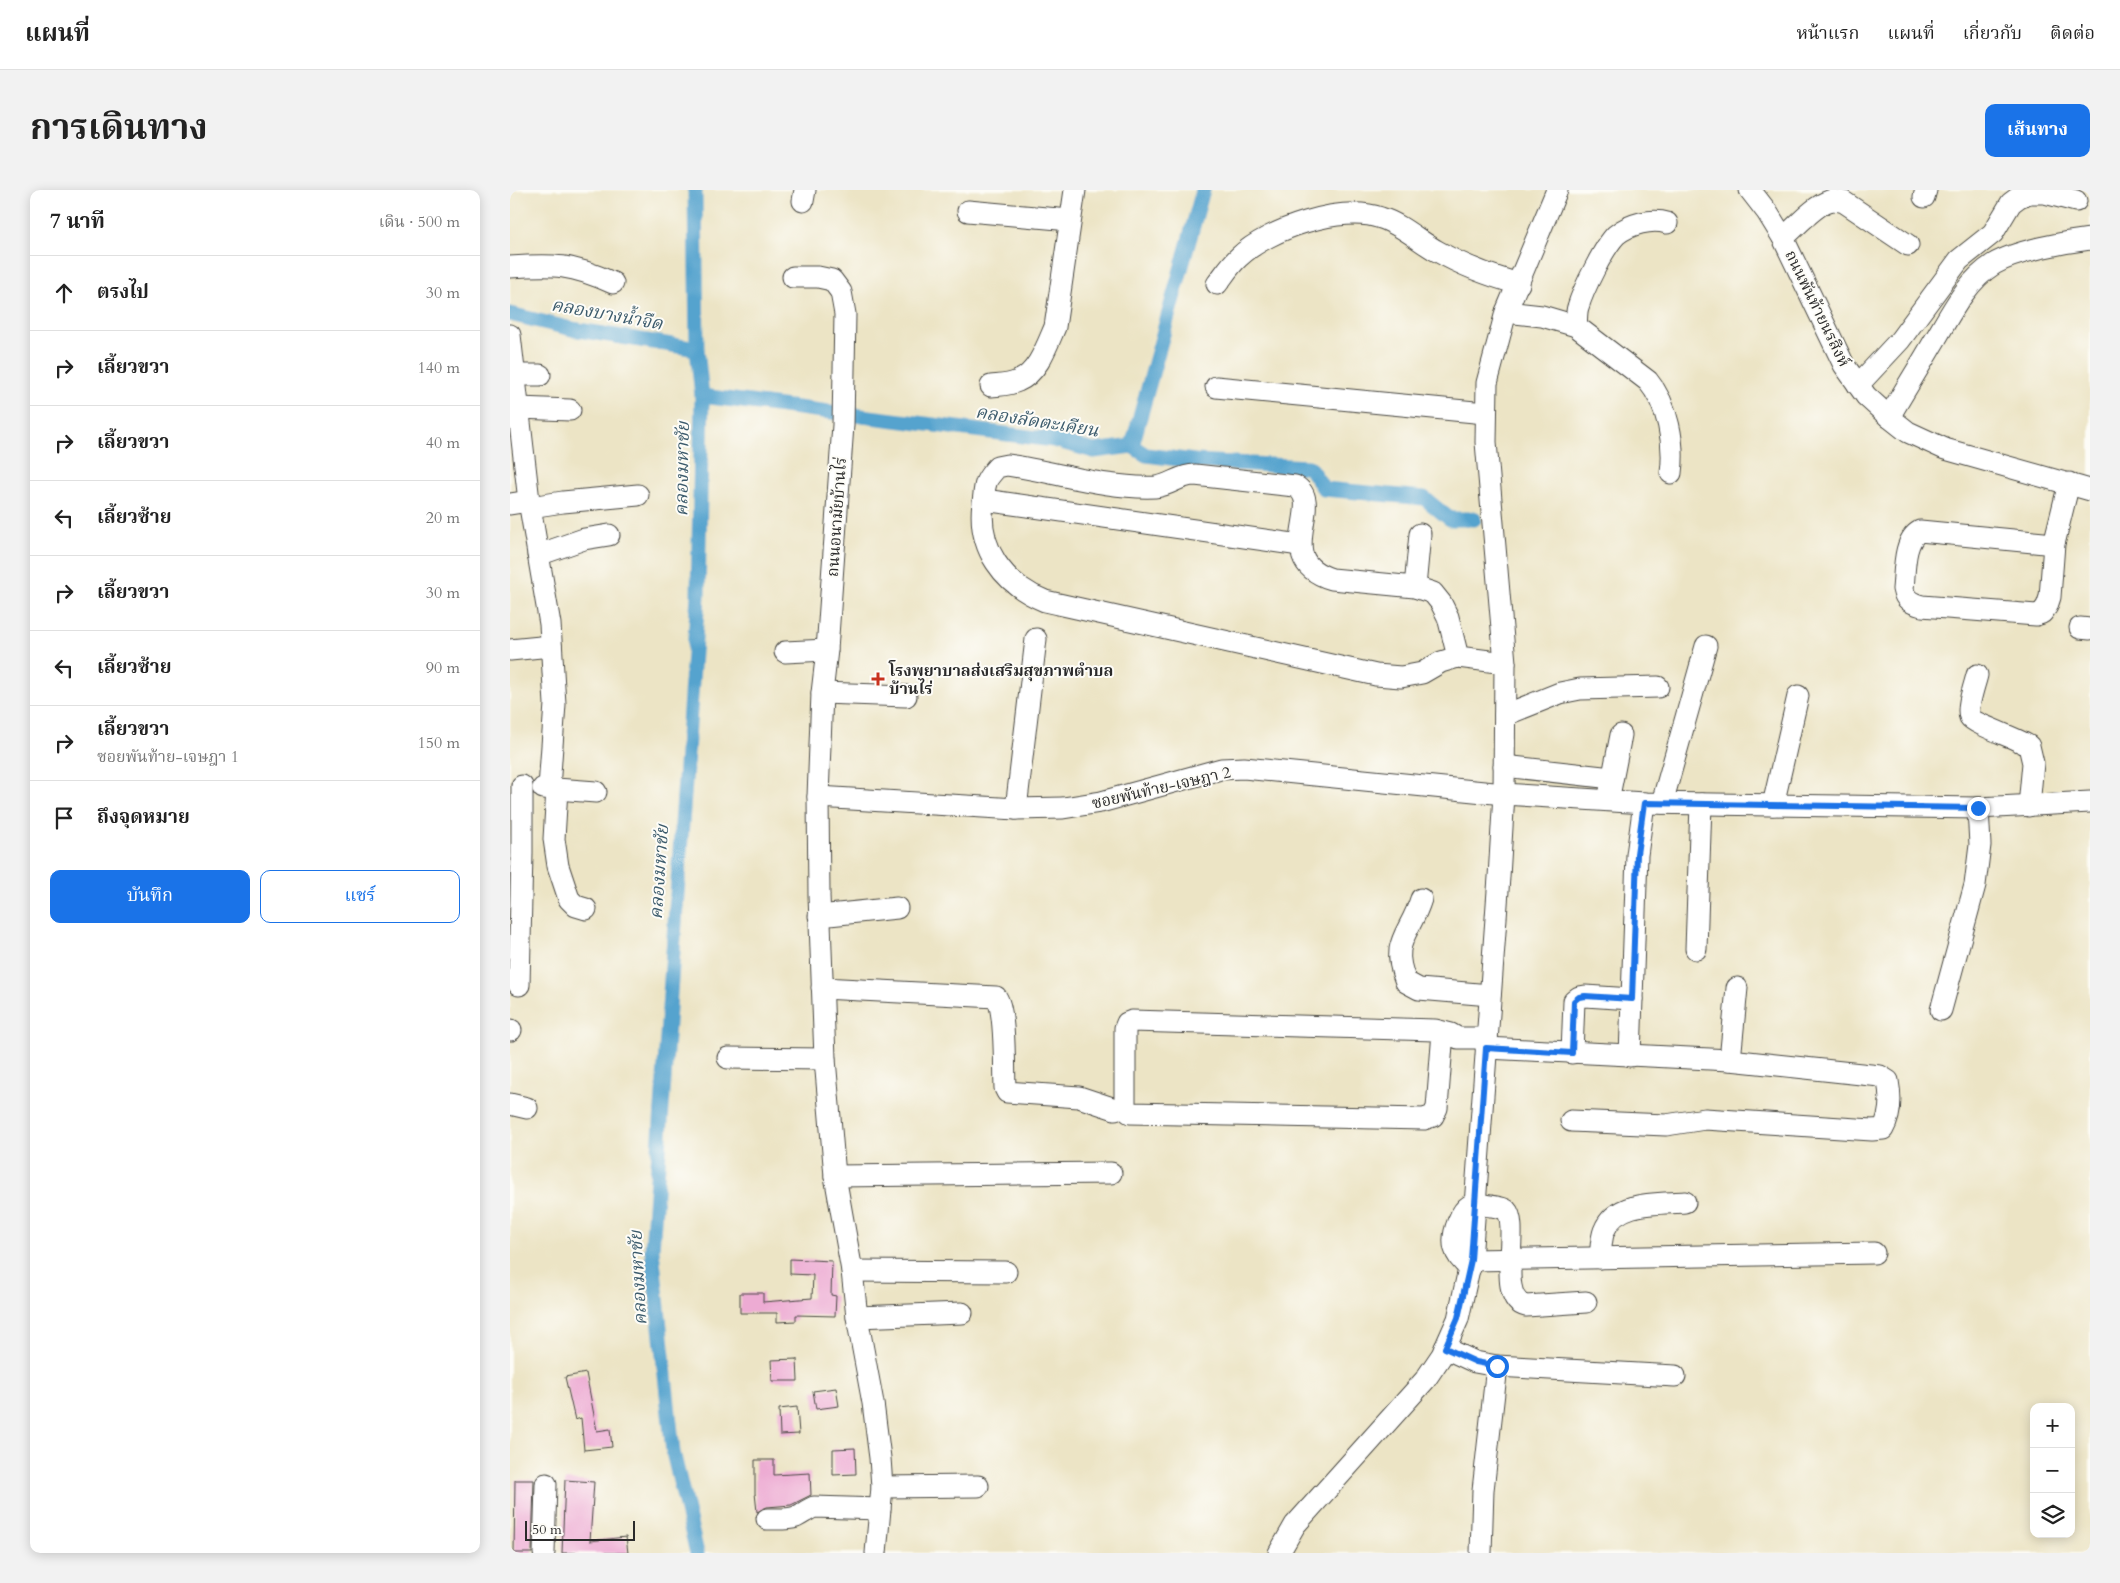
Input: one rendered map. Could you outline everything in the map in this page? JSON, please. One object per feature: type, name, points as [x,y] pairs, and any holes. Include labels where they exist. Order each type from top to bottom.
[{"type":"street","points":[[991,386],[1019,381],[1040,360],[1055,327],[1075,190]]},
{"type":"street","points":[[1279,1553],[1296,1525],[1425,1380],[1445,1348],[1458,1318],[1471,1264],[1504,794],[1505,663],[1486,442],[1487,382],[1506,312],[1557,190]]},
{"type":"street","name":"ถนนพันท้ายนรสิงห์","points":[[1751,191],[1783,238],[1844,365],[1866,396],[1889,418],[1908,432],[1944,449],[2090,490]]},
{"type":"street","points":[[1858,385],[1900,340],[1959,260],[1993,233],[2011,204],[2019,197],[2029,193],[2045,193],[2076,202]]},
{"type":"street","points":[[1783,238],[1822,205],[1830,200],[1838,200],[1844,202],[1908,245]]},
{"type":"street","points":[[968,211],[1070,220]]},
{"type":"street","points":[[1217,284],[1239,257],[1268,238],[1303,222],[1357,213],[1382,218],[1462,264],[1481,273],[1519,284]]},
{"type":"street","points":[[1576,326],[1578,309],[1583,293],[1606,248],[1616,235],[1643,223],[1657,220],[1667,223]]},
{"type":"street","points":[[1889,418],[1957,302],[1992,265],[2008,257],[2090,239]]},
{"type":"street","points":[[510,268],[534,265],[568,266],[594,273],[613,283]]},
{"type":"street","name":"ถนนอนามัยบ้านไร่","points":[[793,277],[818,277],[832,280],[841,292],[845,314],[843,425],[827,650],[822,692],[818,797],[819,916],[825,1059],[835,1176],[852,1271],[857,1317],[873,1403],[882,1487],[876,1553]]},
{"type":"street","points":[[1506,312],[1542,316],[1576,326],[1648,381],[1656,391],[1669,429],[1673,453],[1671,473]]},
{"type":"street","points":[[511,341],[519,408],[516,439],[523,504],[538,555],[550,624],[555,704],[554,839],[558,866],[570,899],[576,906],[586,909]]},
{"type":"street","points":[[515,374],[540,375]]},
{"type":"street","points":[[1216,387],[1485,413]]},
{"type":"street","points":[[519,408],[570,410]]},
{"type":"street","points":[[1458,657],[1448,618],[1441,603],[1433,593],[1415,587],[1332,579],[1320,575],[1305,562],[1300,545],[1305,504],[1304,494],[1301,490],[1287,484],[1185,475],[1158,487],[1122,485],[1080,480],[1008,465],[997,467],[986,483],[984,528],[989,551],[1009,580],[1030,595],[1044,601],[1376,675],[1401,677],[1422,673],[1441,662],[1458,657],[1505,663]]},
{"type":"street","points":[[2054,544],[1920,531],[1914,534],[1909,541],[1903,588],[1904,595],[1908,600],[1922,606],[2036,615],[2042,613],[2048,606],[2050,597],[2054,544],[2069,483]]},
{"type":"street","points":[[523,504],[638,495]]},
{"type":"street","points":[[984,500],[1300,545]]},
{"type":"street","points":[[1415,587],[1420,534]]},
{"type":"street","points":[[538,555],[584,539],[609,535]]},
{"type":"street","points":[[1016,809],[1036,639]]},
{"type":"street","points":[[510,650],[551,646]]},
{"type":"street","points":[[1630,1056],[1637,854],[1706,646]]},
{"type":"street","points":[[785,652],[827,650]]},
{"type":"street","points":[[1977,674],[1969,708],[1970,716],[1975,722],[2018,739],[2029,746],[2033,763],[2029,806]]},
{"type":"street","points":[[1505,715],[1560,693],[1580,688],[1658,687]]},
{"type":"street","points":[[822,692],[906,696]]},
{"type":"street","points":[[1773,806],[1798,696]]},
{"type":"street","points":[[1610,801],[1612,778],[1621,735]]},
{"type":"street","points":[[1504,766],[1612,778]]},
{"type":"street","name":"ซอยพันท้าย-เจษฎา 2","points":[[818,797],[1016,809],[1082,805],[1221,769],[1244,768],[1504,794],[1653,803],[1978,808],[2090,802]]},
{"type":"street","points":[[519,985],[522,853],[516,785],[596,792]]},
{"type":"street","points":[[1696,949],[1701,804]]},
{"type":"street","points":[[1941,1010],[1975,886],[1980,845],[1978,808]]},
{"type":"street","points":[[1421,899],[1414,918],[1403,935],[1399,947],[1399,958],[1406,982],[1419,989],[1490,994]]},
{"type":"street","points":[[819,916],[897,908]]},
{"type":"street","points":[[822,988],[996,997],[1000,1002],[1005,1088],[1007,1092],[1079,1097],[1115,1109]]},
{"type":"street","points":[[1730,1060],[1737,988]]},
{"type":"street","points":[[1572,1053],[1574,1001],[1579,997],[1585,996],[1632,999]]},
{"type":"street","points":[[1443,1032],[1437,1108],[1433,1116],[1424,1119],[1130,1113],[1125,1109],[1125,1028],[1127,1023],[1132,1020],[1415,1029],[1443,1032],[1458,1038],[1487,1043],[1572,1053],[1730,1060],[1880,1076],[1888,1081],[1891,1093],[1888,1121],[1883,1129],[1872,1130],[1705,1119],[1666,1125],[1572,1121]]},
{"type":"street","points":[[728,1058],[825,1059]]},
{"type":"street","points":[[835,1176],[1111,1173]]},
{"type":"street","points":[[1600,1258],[1604,1230],[1611,1219],[1624,1209],[1685,1202]]},
{"type":"street","points":[[1475,1204],[1499,1207],[1510,1216],[1512,1291],[1515,1300],[1519,1304],[1526,1306],[1586,1302]]},
{"type":"street","points":[[1471,1264],[1510,1260],[1874,1253]]},
{"type":"street","points":[[852,1271],[1006,1272]]},
{"type":"street","points":[[857,1317],[962,1313]]},
{"type":"street","points":[[1445,1348],[1476,1362],[1497,1366],[1675,1376]]},
{"type":"street","points":[[1481,1553],[1483,1490],[1497,1366]]},
{"type":"street","points":[[544,1553],[546,1484]]},
{"type":"street","points":[[882,1487],[978,1486]]},
{"type":"street","points":[[768,1519],[798,1516],[814,1507],[880,1509]]},
{"type":"building","points":[[790,1259],[832,1261],[831,1295],[836,1296],[835,1316],[796,1315],[796,1321],[777,1322],[777,1313],[740,1313],[740,1293],[763,1293],[763,1302],[812,1298],[813,1275],[790,1274]]},
{"type":"building","points":[[797,1359],[798,1381],[772,1381],[771,1360]]},
{"type":"building","points":[[586,1373],[597,1431],[610,1429],[612,1447],[584,1450],[581,1418],[575,1420],[565,1377]]},
{"type":"building","points":[[836,1388],[839,1406],[816,1409],[813,1391]]},
{"type":"building","points":[[797,1407],[799,1434],[780,1435],[779,1409]]},
{"type":"building","points":[[855,1448],[856,1474],[833,1475],[833,1449]]},
{"type":"building","points":[[755,1460],[774,1460],[774,1475],[810,1473],[811,1495],[791,1505],[767,1507],[757,1512]]},
{"type":"building","points":[[515,1480],[534,1480],[532,1553],[514,1553]]},
{"type":"building","points":[[565,1480],[594,1482],[590,1541],[626,1537],[628,1553],[562,1553]]},
{"type":"waterway","name":"คลองมหาชัย","points":[[695,190],[697,349],[702,396],[698,596],[652,1250],[673,1452],[697,1553]]},
{"type":"waterway","name":"คลองลัดตะเคียน","points":[[702,396],[1054,440],[1094,451],[1132,446],[1203,190]]},
{"type":"waterway","name":"คลองบางน้ำจืด","points":[[510,314],[572,329],[697,349]]},
{"type":"waterway","points":[[1132,446],[1146,455],[1195,461],[1309,467],[1324,489],[1424,498],[1450,519],[1474,519]]},
{"type":"place","name":"โรงพยาบาลส่งเสริมสุขภาพตำบล บ้านไร่","points":[[878,679]]},
{"type":"route","points":[[1497,1366],[1476,1362],[1445,1348],[1458,1318],[1468,1283],[1486,1048],[1572,1053],[1574,1001],[1579,997],[1585,996],[1632,999],[1638,835],[1644,803],[1978,808]]}]
